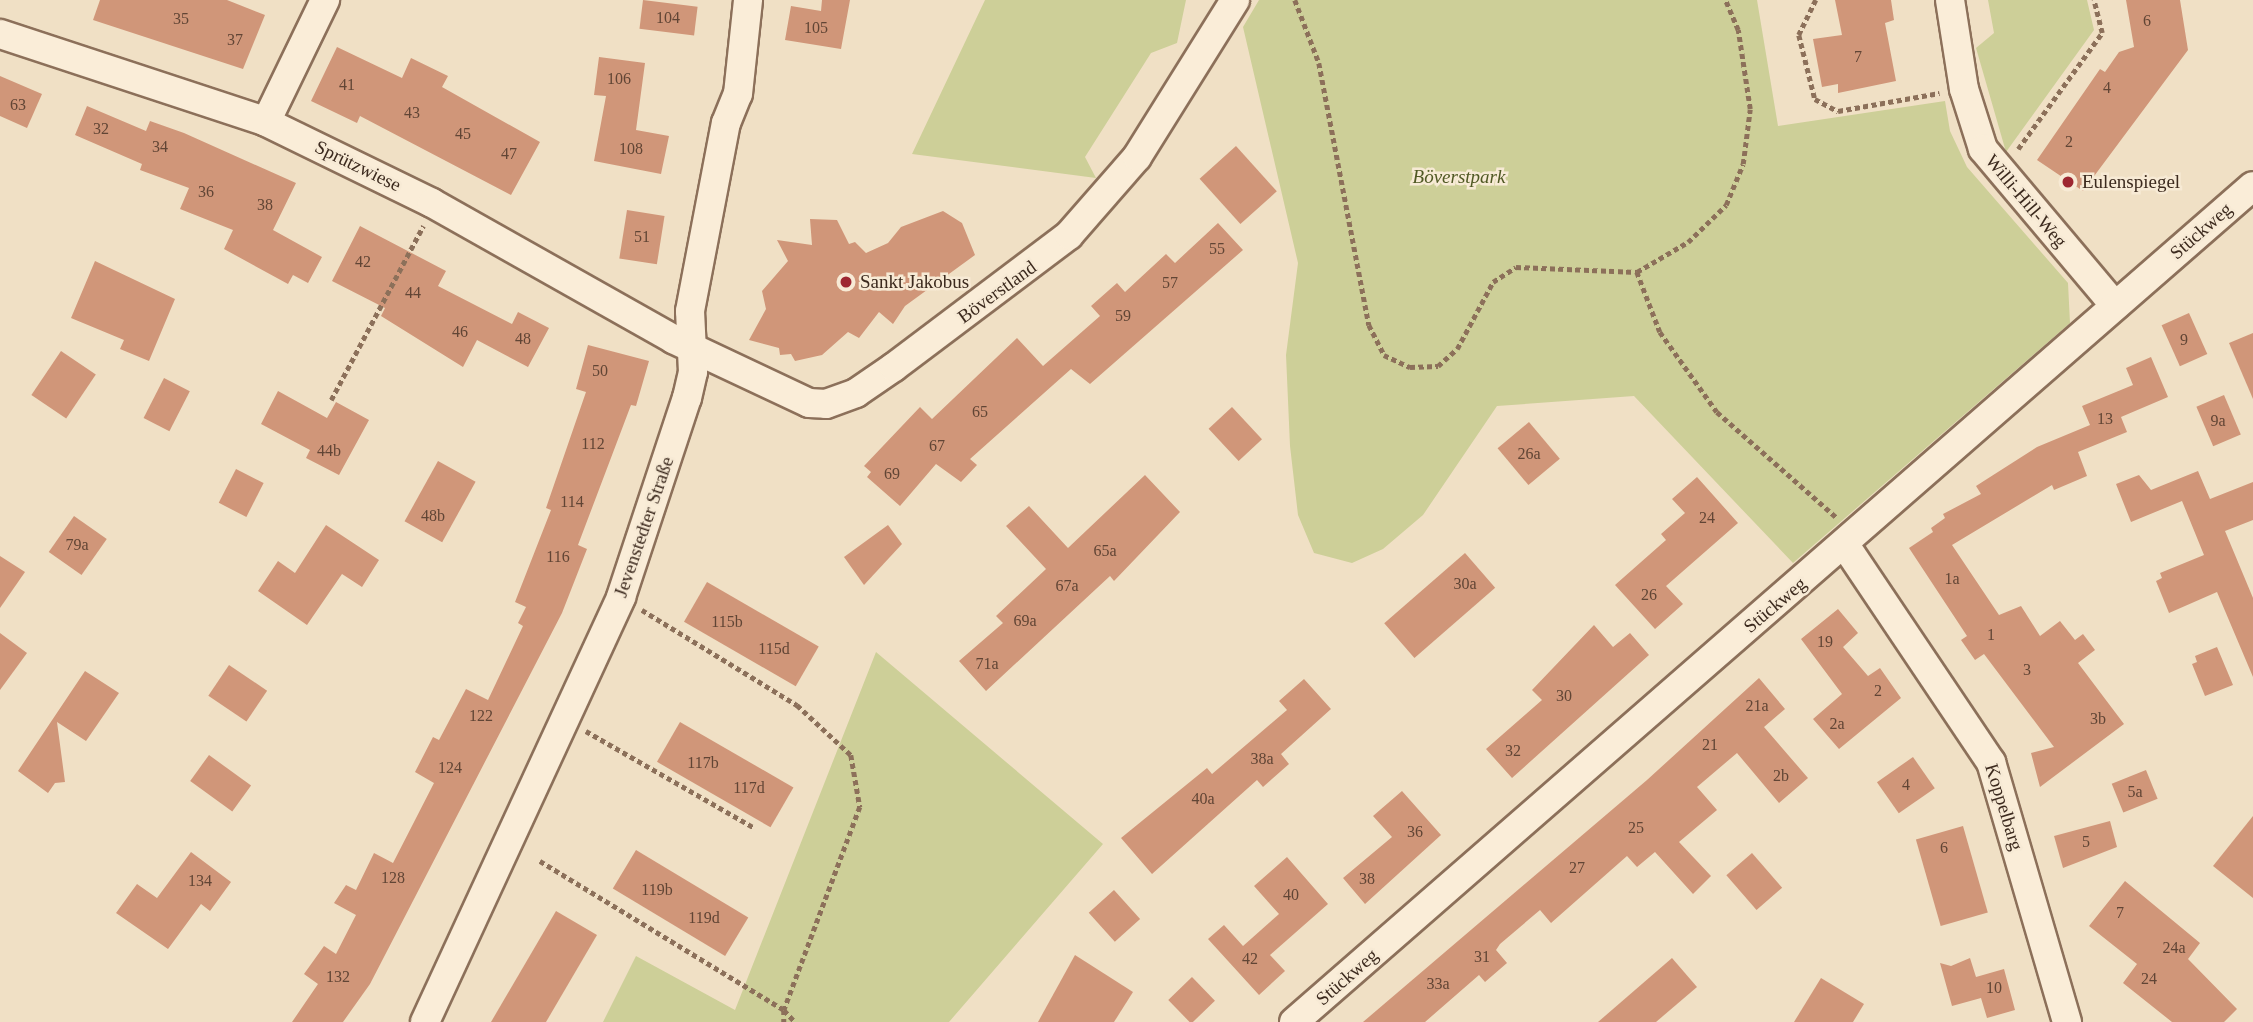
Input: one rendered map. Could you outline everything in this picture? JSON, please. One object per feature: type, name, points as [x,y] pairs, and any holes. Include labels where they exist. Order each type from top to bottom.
[{"type":"street","points":[[266,122],[326,0]]},
{"type":"street","name":"Jevenstedter Straße","points":[[425,1022],[621,597],[687,398],[693,349],[691,311],[726,123],[738,94],[748,0]]},
{"type":"street","name":"Böverstland","points":[[693,349],[809,403],[825,404],[856,394],[1069,235],[1137,157],[1216,12],[1235,0]]},
{"type":"street","name":"Willi-Hill-Weg","points":[[1950,0],[1964,89],[1983,149],[2115,306]]},
{"type":"street","name":"Sprützwiese","points":[[0,34],[266,122],[432,203],[693,349]]},
{"type":"street","name":"Stückweg","points":[[1294,1022],[1844,535],[2253,186]]},
{"type":"street","name":"Koppelbarg","points":[[1844,535],[1991,762],[2067,1022]]},
{"type":"path","points":[[1295,0],[1319,63],[1369,324],[1384,355],[1410,367],[1438,366],[1457,349],[1493,282],[1516,267],[1637,272],[1688,242],[1726,205],[1743,164],[1750,108],[1738,30],[1724,0]]},
{"type":"path","points":[[1816,0],[1799,35],[1815,99],[1838,111],[1947,92]]},
{"type":"path","points":[[2010,161],[2102,33],[2094,0]]},
{"type":"path","points":[[331,400],[426,219]]},
{"type":"path","points":[[1637,272],[1660,332],[1717,412],[1844,535]]},
{"type":"path","points":[[635,606],[797,705],[852,755],[860,807],[784,1010],[784,1022]]},
{"type":"path","points":[[581,728],[755,828]]},
{"type":"path","points":[[540,861],[784,1010],[795,1022]]},
{"type":"green space","points":[[985,0],[1186,0],[1177,43],[1151,53],[1085,157],[1096,178],[912,154]]},
{"type":"green space","name":"Böverstpark","points":[[1259,0],[1757,0],[1778,126],[1945,101],[1950,131],[1967,167],[2068,283],[2070,323],[1793,563],[1634,396],[1497,406],[1423,515],[1383,549],[1352,563],[1314,553],[1298,515],[1290,446],[1286,355],[1298,263],[1243,27]]},
{"type":"green space","points":[[1988,0],[2087,0],[2094,30],[2006,152],[1976,48],[1994,33]]},
{"type":"green space","points":[[876,652],[1103,844],[949,1022],[603,1022],[636,956],[735,1010]]},
{"type":"building","points":[[100,0],[227,0],[265,15],[243,69],[93,20]]},
{"type":"building","points":[[643,0],[698,7],[694,35],[639,29]]},
{"type":"building","points":[[822,0],[850,0],[841,49],[785,40],[791,6],[821,11]]},
{"type":"building","points":[[1835,0],[1891,0],[1894,20],[1885,23],[1896,81],[1838,93],[1838,84],[1822,87],[1813,39],[1842,35]]},
{"type":"building","points":[[2126,0],[2180,0],[2188,50],[2083,191],[2037,160],[2100,69],[2105,72],[2119,52],[2134,47]]},
{"type":"building","points":[[337,47],[402,78],[411,58],[448,76],[442,87],[540,142],[511,195],[360,116],[357,123],[311,101]]},
{"type":"building","points":[[599,57],[645,63],[636,130],[669,136],[661,174],[594,161],[606,96],[594,95]]},
{"type":"building","points":[[0,76],[42,94],[27,128],[0,116]]},
{"type":"building","points":[[87,106],[146,131],[150,121],[184,133],[296,183],[273,230],[322,257],[308,283],[293,275],[288,284],[224,249],[233,230],[180,209],[189,188],[140,170],[142,164],[75,135]]},
{"type":"building","points":[[1236,146],[1277,191],[1240,224],[1200,179]]},
{"type":"building","points":[[627,210],[665,216],[657,264],[619,258]]},
{"type":"building","name":"Sankt Jakobus","points":[[943,211],[962,223],[975,255],[905,306],[893,324],[879,312],[859,338],[848,332],[822,355],[795,361],[791,354],[780,355],[779,348],[749,340],[766,309],[762,291],[788,261],[777,240],[812,245],[810,219],[837,220],[849,244],[855,242],[866,253],[888,243],[901,227]]},
{"type":"building","points":[[1218,223],[1243,250],[1090,384],[1071,369],[970,459],[977,465],[961,482],[936,464],[900,506],[867,477],[871,472],[864,466],[920,407],[932,419],[1017,338],[1043,366],[1100,316],[1091,306],[1117,283],[1125,292],[1166,254],[1175,263]]},
{"type":"building","points":[[360,226],[446,271],[438,286],[512,324],[518,312],[549,328],[528,367],[477,340],[463,367],[381,316],[385,308],[332,281]]},
{"type":"building","points":[[95,261],[175,299],[149,361],[120,349],[124,340],[71,318]]},
{"type":"building","points":[[2189,313],[2207,354],[2180,366],[2162,325]]},
{"type":"building","points":[[2253,333],[2253,399],[2229,343]]},
{"type":"building","points":[[588,345],[649,361],[636,406],[631,405],[578,545],[587,549],[562,613],[370,984],[343,1022],[292,1022],[318,984],[304,974],[324,946],[336,954],[356,915],[334,903],[346,885],[356,890],[374,853],[393,863],[434,783],[415,772],[433,737],[439,740],[466,689],[488,700],[523,626],[518,623],[526,607],[515,602],[551,510],[546,508],[586,392],[576,389]]},
{"type":"building","points":[[61,351],[96,374],[66,418],[31,395]]},
{"type":"building","points":[[2151,357],[2168,397],[2121,417],[2127,432],[2078,452],[2087,476],[2054,490],[2052,485],[1952,545],[1999,615],[2021,606],[2040,636],[2060,621],[2075,640],[2083,634],[2095,650],[2078,663],[2124,724],[2040,787],[2031,753],[2054,747],[1984,654],[1975,660],[1961,640],[1967,636],[1909,548],[1933,532],[1931,528],[1945,518],[1943,514],[1981,494],[1976,486],[2037,447],[2090,425],[2082,406],[2133,385],[2126,368]]},
{"type":"building","points":[[164,378],[190,391],[169,431],[144,418]]},
{"type":"building","points":[[278,391],[327,418],[336,402],[369,420],[339,475],[306,458],[310,450],[261,424]]},
{"type":"building","points":[[2224,395],[2241,435],[2213,446],[2196,407]]},
{"type":"building","points":[[1232,407],[1262,439],[1239,461],[1209,429]]},
{"type":"building","points":[[1529,422],[1560,459],[1528,485],[1498,448]]},
{"type":"building","points":[[438,461],[476,482],[442,542],[405,521]]},
{"type":"building","points":[[236,469],[264,483],[246,517],[219,503]]},
{"type":"building","points":[[2198,471],[2210,499],[2253,482],[2253,520],[2225,531],[2253,598],[2253,677],[2217,592],[2169,613],[2156,581],[2162,578],[2160,573],[2204,555],[2182,501],[2131,522],[2116,484],[2139,475],[2151,490]]},
{"type":"building","points":[[1145,475],[1180,512],[1114,581],[1110,576],[986,691],[959,661],[1003,623],[996,616],[1046,569],[1006,526],[1029,506],[1068,548]]},
{"type":"building","points":[[1697,477],[1738,523],[1666,586],[1683,604],[1655,629],[1615,585],[1666,540],[1661,534],[1685,513],[1672,499]]},
{"type":"building","points":[[74,516],[107,539],[82,575],[49,552]]},
{"type":"building","points":[[326,525],[379,560],[362,587],[342,574],[307,625],[258,591],[278,561],[295,573]]},
{"type":"building","points":[[888,525],[902,544],[864,585],[844,557]]},
{"type":"building","points":[[1465,553],[1495,588],[1414,658],[1384,623]]},
{"type":"building","points":[[0,556],[25,572],[0,608]]},
{"type":"building","points":[[707,582],[819,646],[796,686],[684,622]]},
{"type":"building","points":[[1838,609],[1858,633],[1843,647],[1868,676],[1880,668],[1901,698],[1839,749],[1813,719],[1842,694],[1801,639]]},
{"type":"building","points":[[1594,625],[1613,647],[1630,633],[1649,655],[1512,778],[1486,749],[1542,700],[1532,690]]},
{"type":"building","points":[[0,633],[27,653],[0,690]]},
{"type":"building","points":[[2217,647],[2233,685],[2205,696],[2192,664],[2197,662],[2195,656]]},
{"type":"building","points":[[229,665],[267,691],[246,721],[208,696]]},
{"type":"building","points":[[85,671],[119,693],[86,741],[57,722],[65,782],[55,783],[48,793],[18,771]]},
{"type":"building","points":[[1759,678],[1785,709],[1764,727],[1808,778],[1779,803],[1737,753],[1697,787],[1717,810],[1679,842],[1711,876],[1693,894],[1655,852],[1637,867],[1627,856],[1551,923],[1540,910],[1496,950],[1507,963],[1485,982],[1479,975],[1425,1022],[1363,1022],[1647,780]]},
{"type":"building","points":[[1304,679],[1331,709],[1281,754],[1289,764],[1263,787],[1257,780],[1152,874],[1121,838],[1207,768],[1212,774],[1287,710],[1279,701]]},
{"type":"building","points":[[680,722],[793,788],[770,827],[657,762]]},
{"type":"building","points":[[209,755],[251,786],[232,811],[190,781]]},
{"type":"building","points":[[1913,757],[1935,788],[1899,813],[1877,782]]},
{"type":"building","points":[[2146,770],[2158,799],[2123,813],[2112,784]]},
{"type":"building","points":[[1402,791],[1441,835],[1365,904],[1343,878],[1392,837],[1373,816]]},
{"type":"building","points":[[2253,816],[2253,898],[2213,866]]},
{"type":"building","points":[[2110,821],[2117,847],[2063,868],[2054,836]]},
{"type":"building","points":[[1963,826],[1988,913],[1941,926],[1916,840]]},
{"type":"building","points":[[636,850],[748,917],[725,956],[613,889]]},
{"type":"building","points":[[191,852],[231,882],[210,911],[201,904],[168,949],[116,913],[137,884],[157,898]]},
{"type":"building","points":[[1752,853],[1782,888],[1757,910],[1726,875]]},
{"type":"building","points":[[1287,857],[1328,904],[1270,955],[1285,971],[1259,995],[1208,939],[1224,925],[1243,946],[1279,914],[1254,886]]},
{"type":"building","points":[[2125,881],[2200,943],[2188,959],[2237,1009],[2224,1022],[2172,1022],[2123,983],[2137,964],[2089,926]]},
{"type":"building","points":[[1114,890],[1140,919],[1115,942],[1089,913]]},
{"type":"building","points":[[556,911],[597,935],[546,1022],[491,1022]]},
{"type":"building","points":[[1075,955],[1133,992],[1114,1022],[1038,1022]]},
{"type":"building","points":[[1672,958],[1697,987],[1656,1022],[1598,1022]]},
{"type":"building","points":[[1970,958],[1976,977],[2004,969],[2015,1010],[1987,1018],[1981,998],[1952,1006],[1940,963],[1951,966]]},
{"type":"building","points":[[1192,977],[1215,1001],[1193,1022],[1190,1022],[1168,1000]]},
{"type":"building","points":[[1821,978],[1864,1004],[1853,1022],[1794,1022]]},
{"type":"place","name":"Eulenspiegel","points":[[2068,182]]},
{"type":"place","name":"Sankt Jakobus","points":[[846,282]]}]
